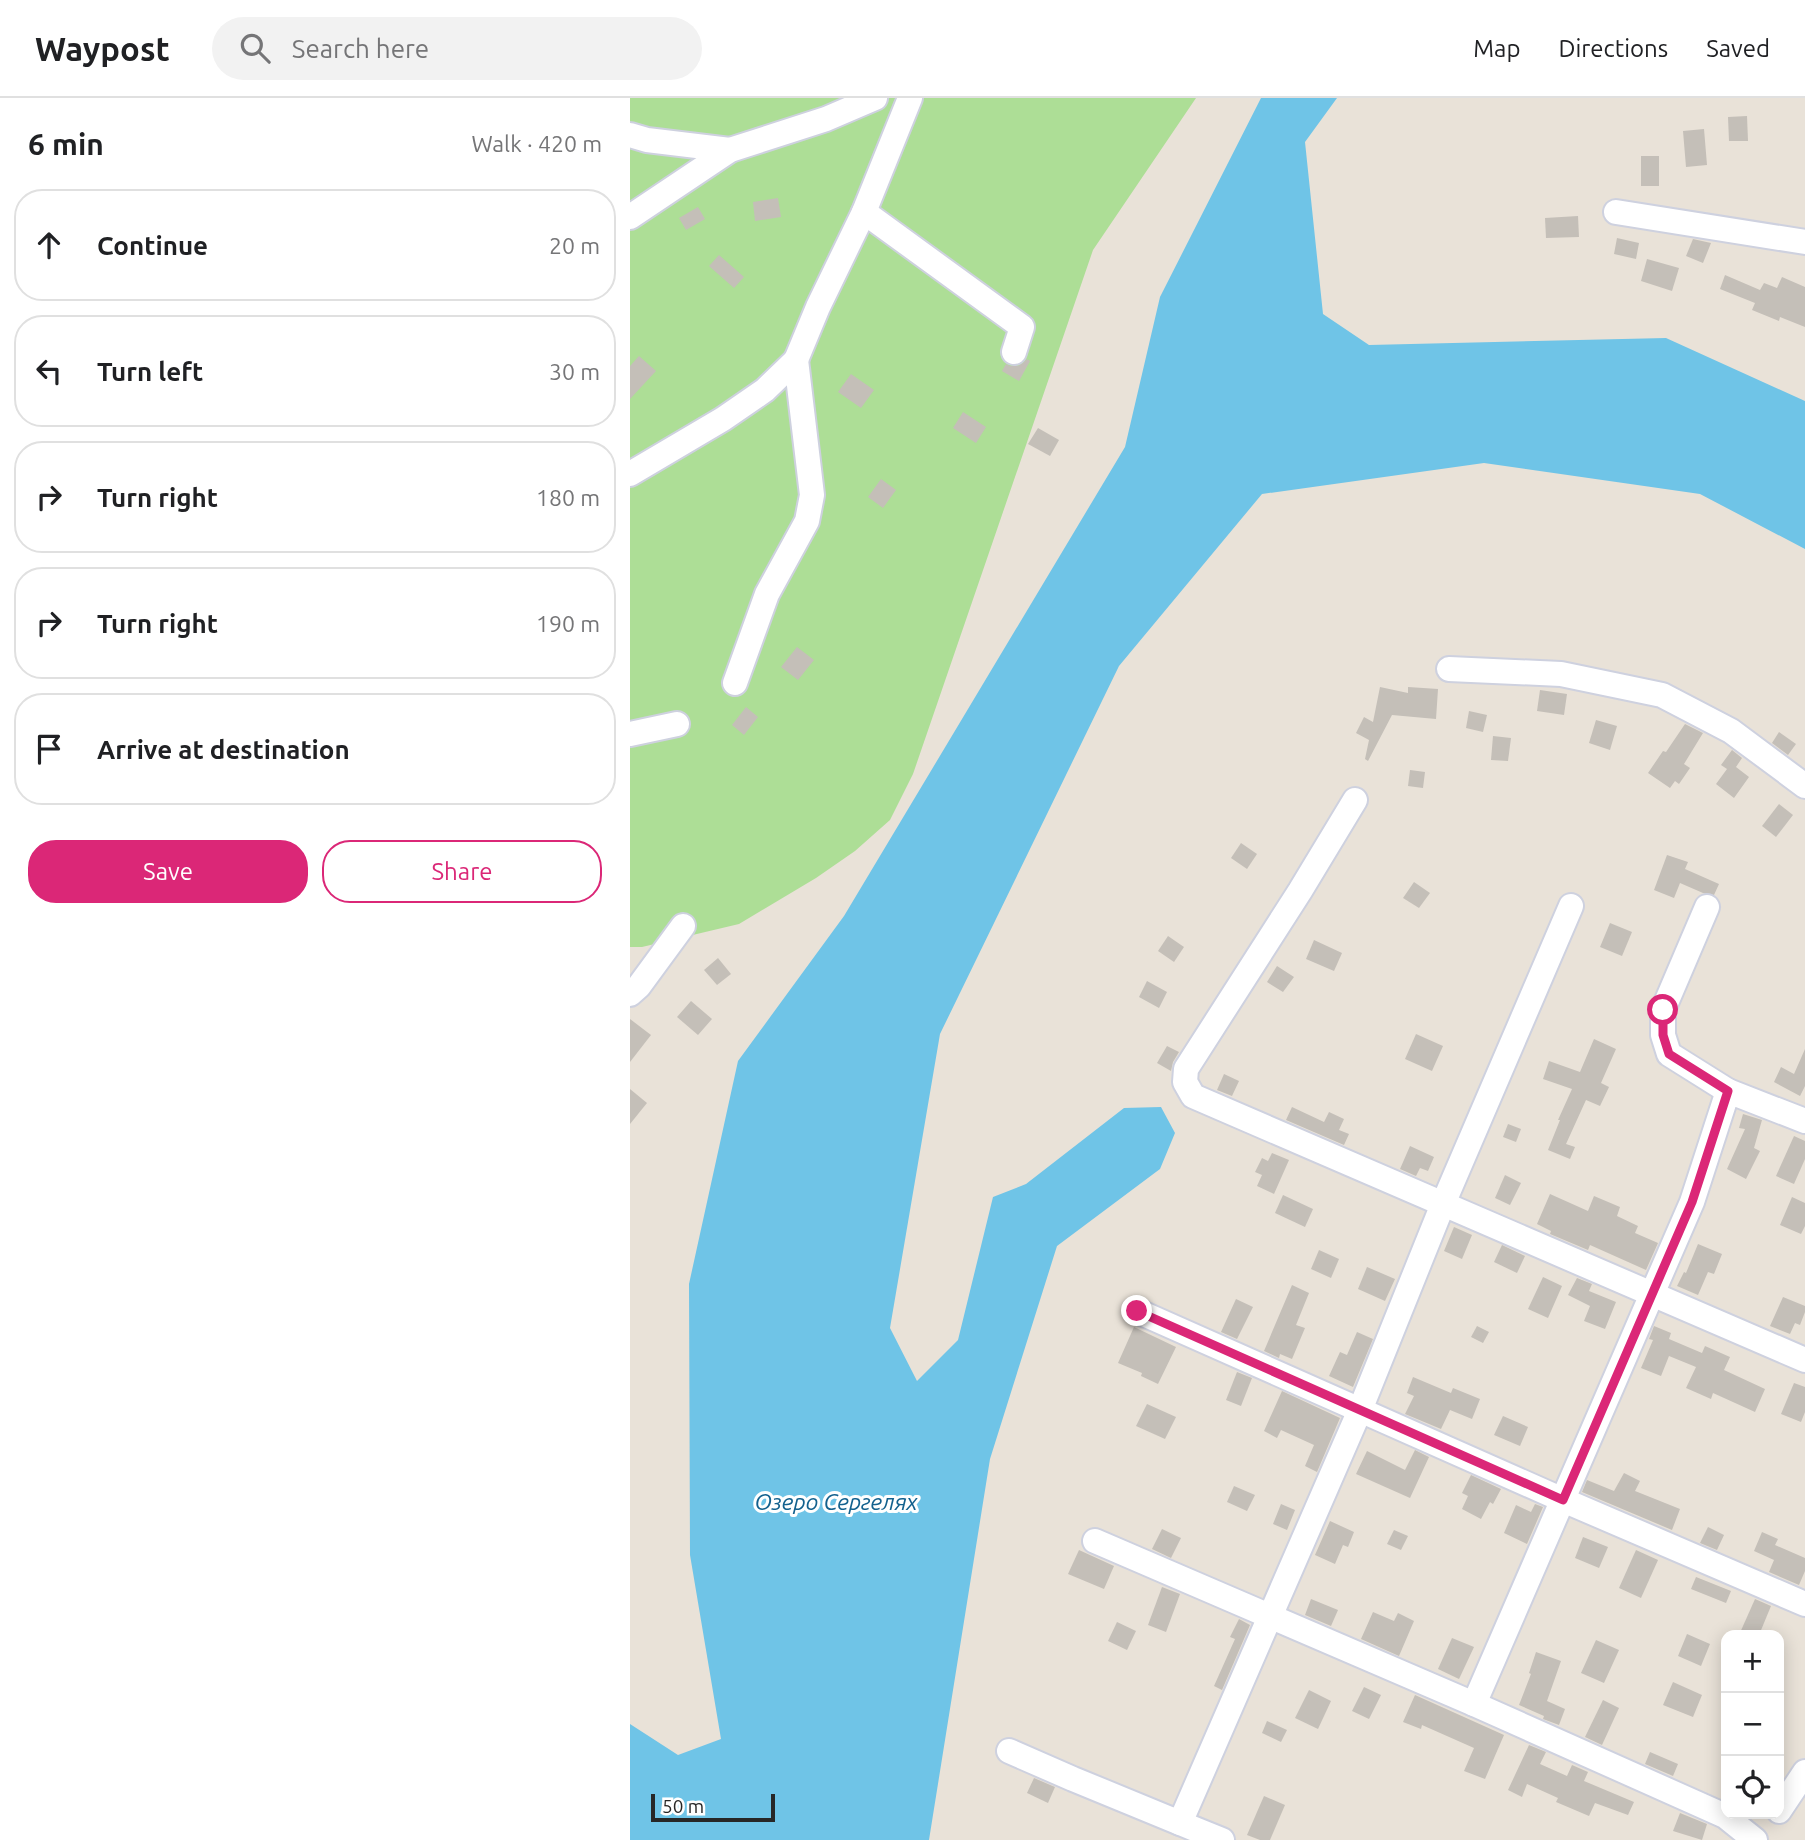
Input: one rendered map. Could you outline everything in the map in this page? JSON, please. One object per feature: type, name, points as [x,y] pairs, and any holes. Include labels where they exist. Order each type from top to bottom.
[{"type":"street","points":[[630,217],[730,150],[826,119],[875,98]]},
{"type":"street","points":[[630,474],[723,419],[765,390],[796,360],[818,307],[864,212],[910,98]]},
{"type":"street","points":[[630,135],[647,140],[730,150]]},
{"type":"street","points":[[864,212],[1022,327],[1014,352]]},
{"type":"street","points":[[1616,212],[1805,242]]},
{"type":"street","points":[[735,683],[767,594],[807,521],[812,495],[796,360]]},
{"type":"street","points":[[1449,669],[1562,674],[1662,695],[1731,731],[1805,786]]},
{"type":"street","points":[[630,734],[677,724]]},
{"type":"street","points":[[1355,800],[1186,1069],[1185,1083],[1194,1096],[1805,1360]]},
{"type":"street","points":[[1180,1823],[1360,1410],[1443,1204],[1571,906]]},
{"type":"street","points":[[1707,907],[1663,1010],[1663,1035],[1669,1054],[1728,1091],[1805,1121]]},
{"type":"street","points":[[630,994],[683,926]]},
{"type":"street","points":[[1474,1704],[1692,1202],[1728,1091]]},
{"type":"street","points":[[1137,1311],[1805,1604]]},
{"type":"street","points":[[1095,1541],[1474,1704],[1725,1816],[1757,1840],[1773,1819]]},
{"type":"street","points":[[1009,1751],[1222,1840]]},
{"type":"street","points":[[1784,1804],[1805,1772]]},
{"type":"green space","points":[[630,98],[1196,98],[1093,250],[913,774],[890,820],[855,851],[816,878],[739,924],[642,947],[630,947]]},
{"type":"water","name":"Озеро Сергелях","points":[[1261,98],[1337,98],[1305,142],[1323,314],[1369,345],[1666,338],[1805,401],[1805,549],[1700,494],[1484,463],[1262,494],[1119,666],[940,1034],[890,1328],[917,1381],[958,1340],[993,1197],[1026,1184],[1124,1108],[1161,1107],[1175,1133],[1160,1169],[1057,1246],[990,1459],[929,1840],[630,1840],[630,1724],[678,1755],[721,1739],[690,1555],[689,1284],[738,1061],[844,916],[1125,447],[1160,297]]},
{"type":"building","points":[[1747,116],[1748,141],[1729,141],[1728,117]]},
{"type":"building","points":[[1704,129],[1707,165],[1686,167],[1683,131]]},
{"type":"building","points":[[1641,156],[1659,156],[1659,186],[1641,186]]},
{"type":"building","points":[[778,198],[781,217],[755,221],[753,202]]},
{"type":"building","points":[[698,207],[705,219],[686,230],[679,218]]},
{"type":"building","points":[[1578,216],[1579,237],[1546,238],[1545,218]]},
{"type":"building","points":[[1617,238],[1639,243],[1636,259],[1614,254]]},
{"type":"building","points":[[1693,239],[1711,243],[1703,263],[1686,256]]},
{"type":"building","points":[[719,255],[744,277],[734,288],[709,266]]},
{"type":"building","points":[[1647,259],[1679,268],[1672,291],[1641,281]]},
{"type":"building","points":[[1725,275],[1760,290],[1764,283],[1777,288],[1782,277],[1805,287],[1805,327],[1780,317],[1779,321],[1752,310],[1755,303],[1720,289]]},
{"type":"building","points":[[639,356],[656,371],[630,399],[630,366]]},
{"type":"building","points":[[1027,359],[1030,361],[1019,381],[1002,371],[1006,364],[1018,366]]},
{"type":"building","points":[[851,374],[874,390],[861,408],[838,392]]},
{"type":"building","points":[[963,412],[986,427],[976,443],[953,428]]},
{"type":"building","points":[[1038,428],[1059,440],[1050,456],[1028,444]]},
{"type":"building","points":[[881,479],[896,490],[883,508],[868,497]]},
{"type":"building","points":[[797,647],[814,660],[798,680],[781,667]]},
{"type":"building","points":[[1380,687],[1408,693],[1408,687],[1438,689],[1436,719],[1392,715],[1368,761],[1365,759],[1369,740],[1356,733],[1364,717],[1373,722]]},
{"type":"building","points":[[1540,690],[1567,694],[1564,715],[1537,711]]},
{"type":"building","points":[[746,707],[758,717],[744,735],[732,725]]},
{"type":"building","points":[[1469,711],[1487,715],[1483,732],[1466,728]]},
{"type":"building","points":[[1596,720],[1617,726],[1610,750],[1589,743]]},
{"type":"building","points":[[1685,724],[1703,733],[1684,764],[1690,768],[1679,784],[1675,781],[1670,788],[1648,773]]},
{"type":"building","points":[[1779,732],[1796,744],[1788,755],[1772,743]]},
{"type":"building","points":[[1493,736],[1511,738],[1508,761],[1491,760]]},
{"type":"building","points":[[1732,750],[1742,758],[1736,767],[1749,777],[1734,798],[1716,784],[1727,769],[1721,765]]},
{"type":"building","points":[[1410,770],[1425,772],[1423,788],[1408,786]]},
{"type":"building","points":[[1779,804],[1793,815],[1776,837],[1762,826]]},
{"type":"building","points":[[1241,843],[1257,854],[1247,869],[1231,858]]},
{"type":"building","points":[[1667,855],[1688,862],[1685,869],[1719,884],[1714,895],[1680,883],[1674,898],[1654,890]]},
{"type":"building","points":[[1414,882],[1430,893],[1419,908],[1403,898]]},
{"type":"building","points":[[1610,923],[1632,932],[1622,956],[1600,947]]},
{"type":"building","points":[[1168,936],[1184,947],[1174,962],[1158,951]]},
{"type":"building","points":[[1314,940],[1342,953],[1334,971],[1306,959]]},
{"type":"building","points":[[718,958],[731,974],[717,985],[704,970]]},
{"type":"building","points":[[1277,966],[1294,977],[1283,992],[1267,982]]},
{"type":"building","points":[[1147,981],[1167,992],[1159,1008],[1139,997]]},
{"type":"building","points":[[691,1001],[712,1019],[698,1035],[677,1017]]},
{"type":"building","points":[[630,1019],[651,1035],[630,1062]]},
{"type":"building","points":[[1416,1034],[1443,1046],[1432,1071],[1405,1059]]},
{"type":"building","points":[[1594,1039],[1616,1049],[1601,1083],[1609,1087],[1600,1106],[1586,1100],[1566,1144],[1575,1147],[1570,1159],[1548,1150],[1572,1089],[1543,1079],[1549,1061],[1580,1072]]},
{"type":"building","points":[[1167,1046],[1179,1052],[1171,1071],[1157,1063]]},
{"type":"building","points":[[1805,1049],[1805,1086],[1800,1096],[1774,1082],[1781,1067],[1794,1074]]},
{"type":"building","points":[[1224,1074],[1239,1081],[1232,1096],[1217,1090]]},
{"type":"building","points":[[630,1089],[647,1103],[630,1124]]},
{"type":"building","points":[[1292,1107],[1324,1122],[1329,1112],[1344,1119],[1339,1130],[1349,1134],[1344,1145],[1286,1120]]},
{"type":"building","points":[[1743,1114],[1762,1120],[1754,1148],[1760,1151],[1746,1179],[1727,1169],[1745,1129],[1739,1128]]},
{"type":"building","points":[[1508,1124],[1521,1129],[1516,1142],[1503,1137]]},
{"type":"building","points":[[1794,1136],[1805,1141],[1805,1159],[1794,1184],[1776,1176]]},
{"type":"building","points":[[1410,1146],[1434,1157],[1428,1171],[1420,1168],[1416,1176],[1400,1169]]},
{"type":"building","points":[[1272,1153],[1289,1160],[1274,1194],[1257,1186],[1262,1175],[1255,1172],[1262,1158],[1268,1161]]},
{"type":"building","points":[[1505,1175],[1521,1183],[1510,1205],[1495,1198]]},
{"type":"building","points":[[1550,1194],[1588,1211],[1594,1196],[1620,1207],[1617,1216],[1638,1226],[1635,1233],[1658,1243],[1646,1270],[1590,1245],[1588,1250],[1550,1234],[1551,1231],[1537,1224]]},
{"type":"building","points":[[1283,1195],[1313,1209],[1305,1227],[1275,1213]]},
{"type":"building","points":[[1792,1197],[1805,1203],[1805,1226],[1801,1234],[1780,1225]]},
{"type":"building","points":[[1454,1227],[1472,1235],[1462,1259],[1444,1251]]},
{"type":"building","points":[[1698,1244],[1722,1254],[1714,1274],[1708,1272],[1698,1295],[1677,1286],[1684,1272],[1686,1273]]},
{"type":"building","points":[[1502,1245],[1525,1256],[1517,1273],[1494,1262]]},
{"type":"building","points":[[1319,1250],[1339,1259],[1331,1278],[1311,1269]]},
{"type":"building","points":[[1367,1267],[1395,1279],[1385,1301],[1358,1289]]},
{"type":"building","points":[[1543,1277],[1562,1286],[1548,1318],[1528,1309]]},
{"type":"building","points":[[1577,1278],[1592,1284],[1589,1291],[1616,1302],[1605,1329],[1584,1321],[1590,1306],[1568,1295]]},
{"type":"building","points":[[1292,1285],[1309,1293],[1296,1325],[1305,1328],[1292,1359],[1280,1354],[1279,1358],[1264,1351]]},
{"type":"building","points":[[1783,1297],[1805,1306],[1800,1325],[1795,1323],[1790,1334],[1770,1326]]},
{"type":"building","points":[[1236,1299],[1253,1307],[1237,1339],[1221,1332]]},
{"type":"building","points":[[1477,1326],[1489,1332],[1483,1343],[1471,1337]]},
{"type":"building","points":[[1654,1326],[1671,1333],[1669,1339],[1702,1353],[1705,1346],[1730,1357],[1724,1370],[1765,1389],[1755,1412],[1713,1393],[1711,1399],[1686,1388],[1696,1367],[1669,1356],[1661,1376],[1641,1368],[1653,1340],[1649,1339]]},
{"type":"building","points":[[1134,1327],[1176,1347],[1158,1384],[1141,1376],[1142,1373],[1118,1363]]},
{"type":"building","points":[[1357,1332],[1373,1339],[1353,1387],[1329,1376],[1340,1352],[1347,1355]]},
{"type":"building","points":[[1237,1372],[1252,1378],[1241,1406],[1226,1400]]},
{"type":"building","points":[[1413,1377],[1451,1393],[1453,1388],[1480,1399],[1472,1419],[1450,1410],[1441,1429],[1405,1414],[1414,1396],[1407,1393]]},
{"type":"building","points":[[1794,1383],[1805,1387],[1805,1412],[1801,1422],[1781,1414]]},
{"type":"building","points":[[1282,1391],[1340,1418],[1317,1472],[1305,1466],[1314,1445],[1281,1430],[1277,1438],[1264,1431]]},
{"type":"building","points":[[1147,1404],[1176,1417],[1165,1439],[1136,1426]]},
{"type":"building","points":[[1503,1416],[1528,1427],[1520,1446],[1494,1435]]},
{"type":"building","points":[[1415,1450],[1429,1457],[1410,1498],[1356,1474],[1367,1451],[1405,1470]]},
{"type":"building","points":[[1624,1473],[1640,1481],[1635,1491],[1680,1509],[1672,1530],[1582,1492],[1587,1480],[1614,1491]]},
{"type":"building","points":[[1471,1475],[1501,1489],[1481,1519],[1462,1509],[1468,1496],[1462,1493]]},
{"type":"building","points":[[1234,1486],[1255,1495],[1247,1511],[1227,1502]]},
{"type":"building","points":[[1281,1504],[1295,1510],[1287,1530],[1273,1524]]},
{"type":"building","points":[[1535,1504],[1543,1507],[1527,1544],[1504,1533],[1516,1505],[1531,1512]]},
{"type":"building","points":[[1330,1521],[1354,1532],[1348,1547],[1343,1545],[1335,1564],[1315,1555]]},
{"type":"building","points":[[1708,1527],[1724,1535],[1717,1550],[1700,1543]]},
{"type":"building","points":[[1162,1529],[1181,1538],[1171,1558],[1152,1549]]},
{"type":"building","points":[[1394,1530],[1408,1536],[1401,1550],[1387,1544]]},
{"type":"building","points":[[1762,1532],[1778,1539],[1775,1545],[1805,1558],[1805,1571],[1799,1585],[1769,1572],[1774,1560],[1754,1551]]},
{"type":"building","points":[[1583,1537],[1608,1547],[1599,1568],[1575,1558]]},
{"type":"building","points":[[1079,1550],[1114,1566],[1104,1589],[1068,1574]]},
{"type":"building","points":[[1636,1550],[1658,1560],[1641,1598],[1619,1588]]},
{"type":"building","points":[[1696,1577],[1731,1591],[1726,1603],[1691,1589]]},
{"type":"building","points":[[1162,1587],[1180,1594],[1166,1632],[1148,1625]]},
{"type":"building","points":[[1311,1599],[1338,1610],[1331,1626],[1305,1615]]},
{"type":"building","points":[[1755,1599],[1771,1606],[1761,1630],[1741,1630]]},
{"type":"building","points":[[1373,1612],[1394,1621],[1398,1613],[1414,1621],[1399,1656],[1361,1639]]},
{"type":"building","points":[[1239,1619],[1250,1625],[1222,1690],[1214,1686],[1235,1639],[1230,1637]]},
{"type":"building","points":[[1117,1622],[1136,1631],[1127,1650],[1108,1641]]},
{"type":"building","points":[[1687,1634],[1710,1644],[1701,1666],[1678,1656]]},
{"type":"building","points":[[1452,1638],[1474,1647],[1459,1679],[1438,1669]]},
{"type":"building","points":[[1596,1640],[1619,1650],[1604,1683],[1581,1673]]},
{"type":"building","points":[[1536,1652],[1561,1661],[1547,1701],[1565,1709],[1559,1725],[1519,1705]]},
{"type":"building","points":[[1673,1682],[1702,1695],[1693,1717],[1663,1705]]},
{"type":"building","points":[[1364,1687],[1381,1695],[1369,1719],[1352,1711]]},
{"type":"building","points":[[1309,1690],[1331,1701],[1318,1729],[1295,1718]]},
{"type":"building","points":[[1415,1695],[1504,1735],[1485,1779],[1464,1771],[1474,1748],[1422,1725],[1421,1729],[1403,1722]]},
{"type":"building","points":[[1603,1700],[1619,1708],[1602,1745],[1585,1737]]},
{"type":"building","points":[[1267,1721],[1287,1730],[1281,1742],[1262,1733]]},
{"type":"building","points":[[1529,1745],[1546,1752],[1540,1764],[1567,1776],[1572,1765],[1588,1772],[1584,1781],[1634,1802],[1628,1815],[1595,1803],[1589,1816],[1556,1802],[1558,1798],[1527,1784],[1522,1797],[1508,1790]]},
{"type":"building","points":[[1650,1752],[1678,1764],[1673,1776],[1645,1764]]},
{"type":"building","points":[[1034,1778],[1055,1787],[1048,1803],[1027,1793]]},
{"type":"building","points":[[1264,1796],[1285,1805],[1270,1840],[1260,1840],[1247,1835]]},
{"type":"building","points":[[1680,1813],[1707,1824],[1702,1840],[1673,1831]]},
{"type":"route","points":[[1137,1311],[1563,1500],[1692,1202],[1728,1091],[1669,1054],[1663,1035],[1663,1010]]}]
